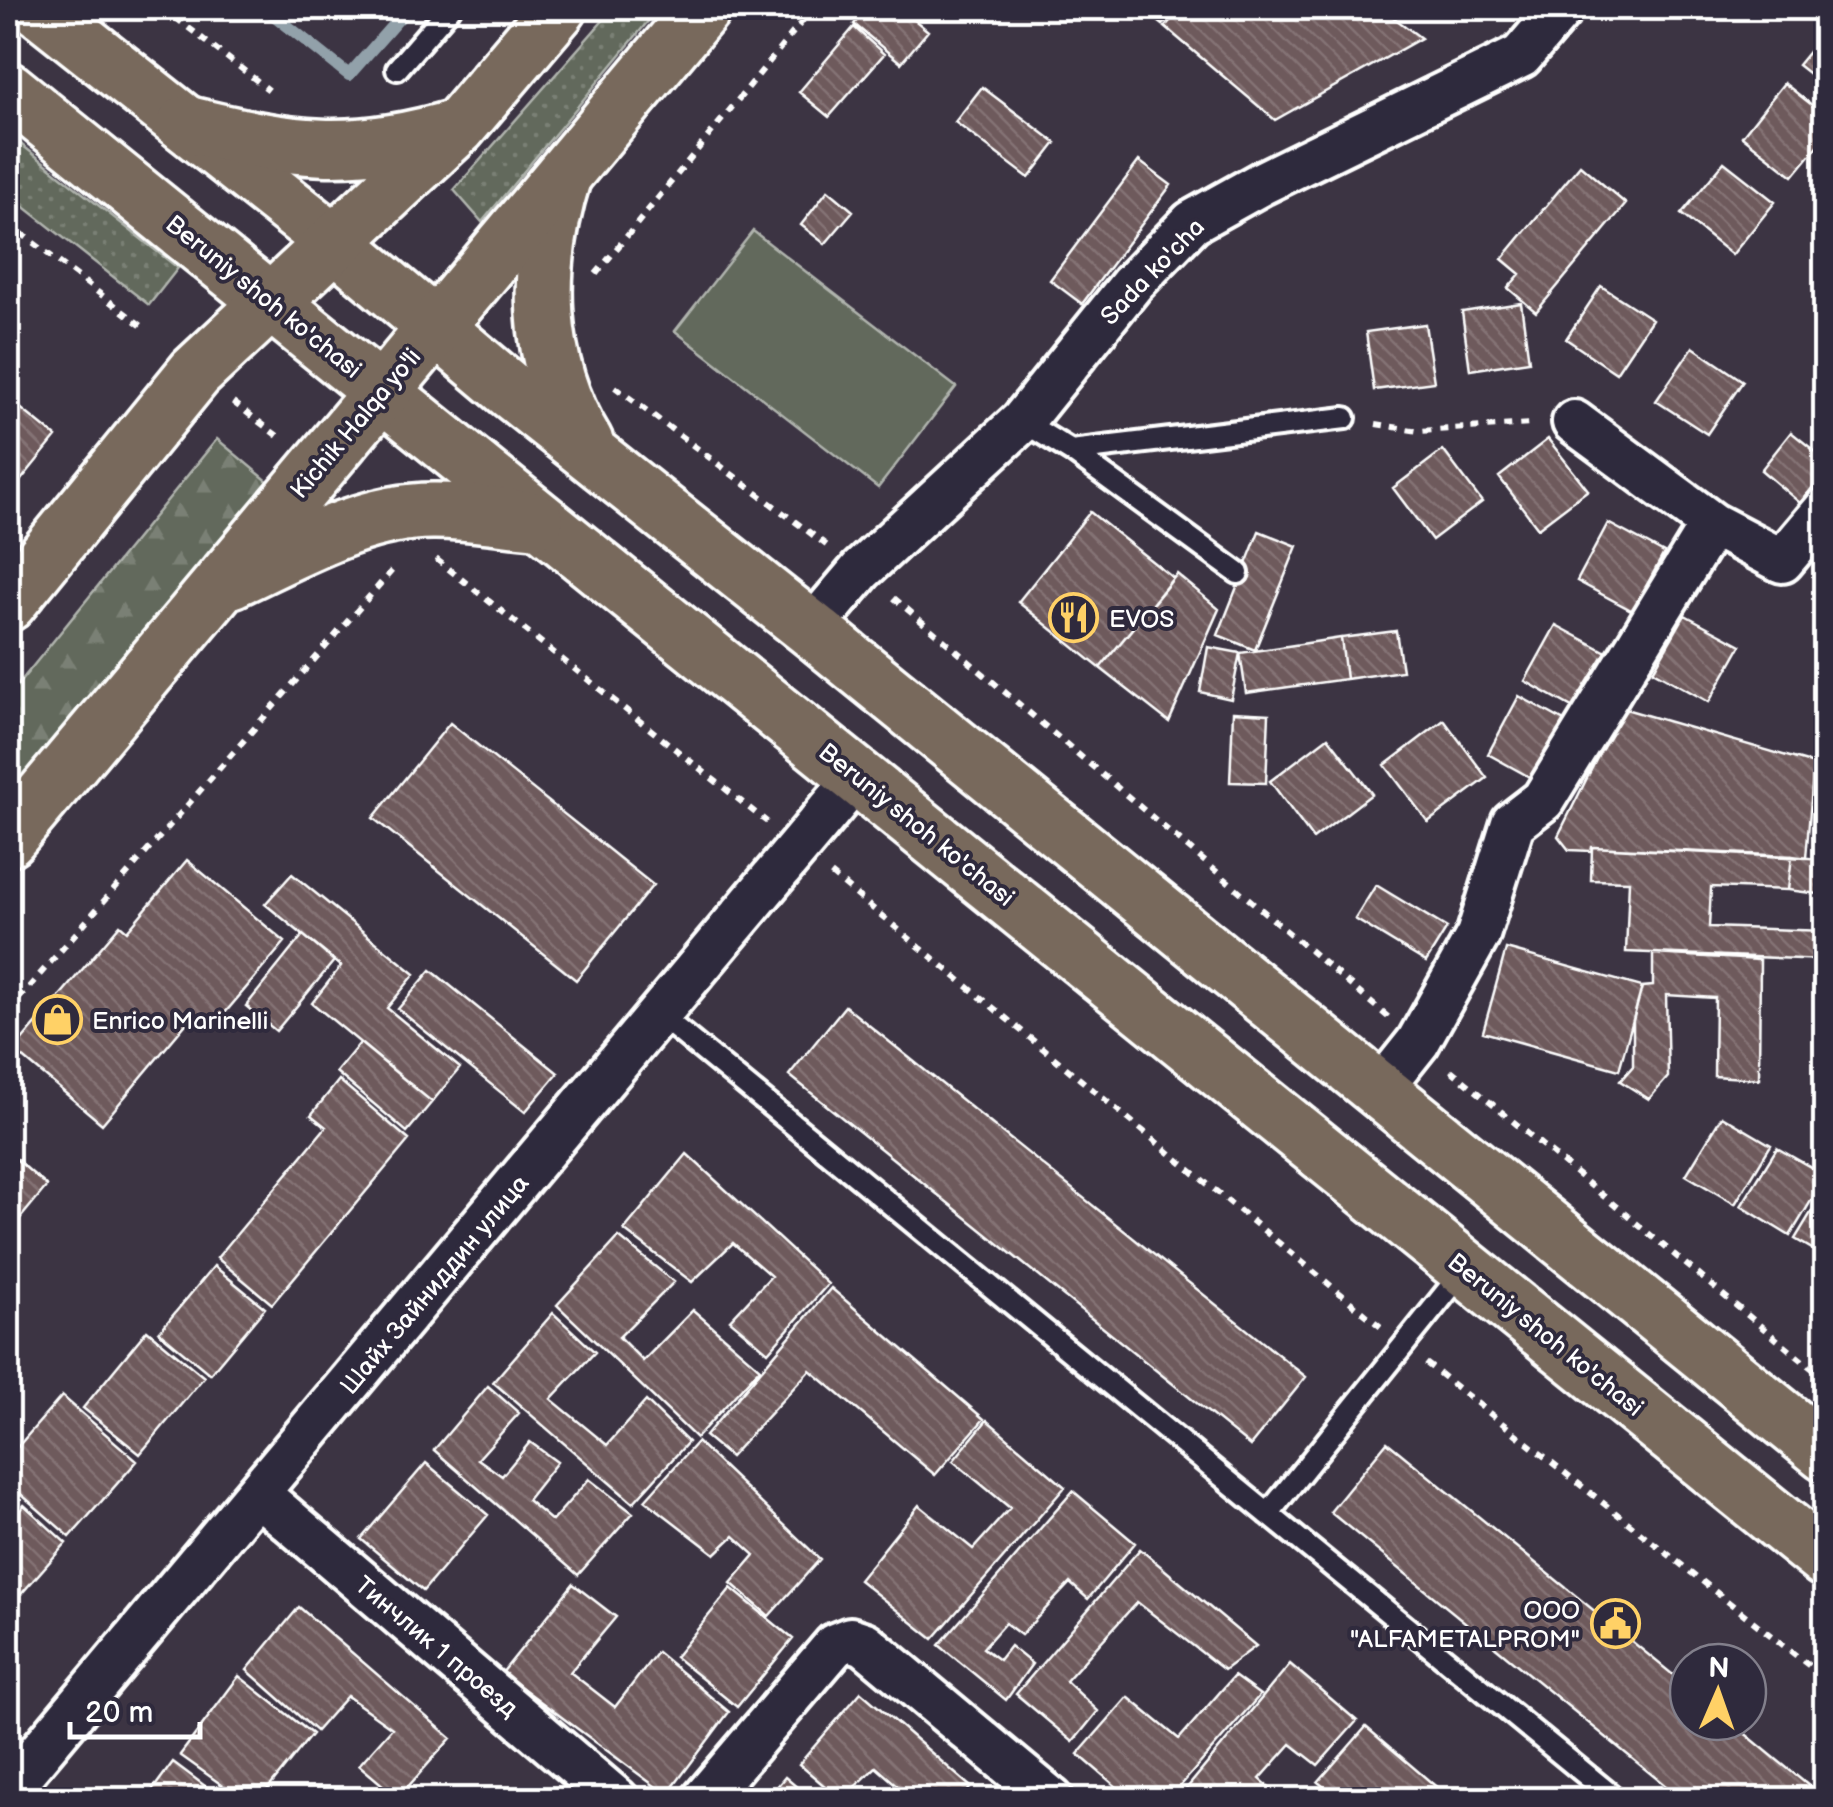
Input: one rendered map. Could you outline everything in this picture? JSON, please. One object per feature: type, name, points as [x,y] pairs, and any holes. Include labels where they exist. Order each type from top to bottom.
[{"type":"main road","points":[[39,8],[338,244],[595,457],[1379,1090],[1818,1433]]},
{"type":"main road","points":[[8,603],[195,373],[338,244],[458,127],[559,8]]},
{"type":"main road","name":"Kichik Halqa yo'li","points":[[8,838],[703,8]]},
{"type":"main road","name":"Beruniy shoh ko'chasi","points":[[8,90],[381,390],[535,520],[858,776],[1826,1560]]},
{"type":"main road","points":[[186,124],[292,148],[409,142],[458,127]]},
{"type":"main road","points":[[564,176],[546,244],[549,352],[558,388],[595,457]]},
{"type":"main road","points":[[219,585],[336,532],[392,516],[432,510],[535,520]]},
{"type":"street","name":"Sada ko'cha","points":[[811,629],[861,570],[1022,421],[1132,284],[1192,222],[1521,56],[1562,8]]},
{"type":"street","points":[[1574,422],[1712,524],[1782,561],[1826,509]]},
{"type":"street","points":[[1379,1090],[1418,1042],[1478,935],[1513,823],[1543,800],[1712,524]]},
{"type":"street","name":"Шайх Зайниддин улица","points":[[8,1790],[661,1016],[858,776]]},
{"type":"street","name":"Тинчлик 1 проезд","points":[[257,1493],[618,1800]]},
{"type":"street","points":[[702,1800],[835,1644],[850,1638],[864,1644],[1052,1800]]},
{"type":"lane","points":[[398,69],[450,8]]},
{"type":"lane","points":[[1071,450],[1345,418]]},
{"type":"lane","points":[[1022,421],[1071,450],[1238,573]]},
{"type":"lane","points":[[661,1016],[1617,1800]]},
{"type":"lane","points":[[1268,1514],[1465,1268]]},
{"type":"path","points":[[164,8],[284,101]]},
{"type":"path","points":[[588,286],[813,8]]},
{"type":"path","points":[[8,223],[147,330]]},
{"type":"path","points":[[605,380],[861,570],[1418,1042],[1826,1380]]},
{"type":"path","points":[[232,401],[297,451]]},
{"type":"path","points":[[1345,418],[1418,431],[1574,422]]},
{"type":"path","points":[[426,552],[799,847],[1404,1346],[1826,1679]]},
{"type":"path","points":[[8,1011],[397,564]]},
{"type":"green space","points":[[614,8],[659,8],[482,222],[454,190]]},
{"type":"green space","points":[[8,134],[178,268],[149,305],[8,194]]},
{"type":"green space","points":[[753,231],[956,387],[878,488],[675,331]]},
{"type":"green space","points":[[217,439],[270,483],[8,801],[8,697]]},
{"type":"building","points":[[868,8],[900,8],[928,31],[901,63],[854,24]]},
{"type":"building","points":[[1141,8],[1177,8],[1163,25]]},
{"type":"building","points":[[1181,8],[1381,8],[1421,38],[1275,120],[1165,27]]},
{"type":"building","points":[[854,27],[884,54],[829,117],[799,92]]},
{"type":"building","points":[[1826,31],[1826,87],[1798,65]]},
{"type":"building","points":[[1784,83],[1826,116],[1826,136],[1793,176],[1742,136]]},
{"type":"building","points":[[982,87],[1056,143],[1029,178],[955,122]]},
{"type":"building","points":[[1139,161],[1171,185],[1082,304],[1050,280]]},
{"type":"building","points":[[1724,162],[1775,202],[1732,255],[1681,214]]},
{"type":"building","points":[[1580,165],[1626,204],[1536,312],[1508,288],[1520,274],[1502,259]]},
{"type":"building","points":[[828,190],[853,211],[825,244],[801,225]]},
{"type":"building","points":[[1601,286],[1652,319],[1616,373],[1566,339]]},
{"type":"building","points":[[1521,303],[1529,361],[1470,370],[1462,312]]},
{"type":"building","points":[[1425,324],[1434,382],[1374,390],[1366,332]]},
{"type":"building","points":[[1693,347],[1743,381],[1707,434],[1656,401]]},
{"type":"building","points":[[8,398],[56,437],[8,496]]},
{"type":"building","points":[[1791,432],[1826,460],[1826,471],[1800,503],[1761,470]]},
{"type":"building","points":[[1548,439],[1588,490],[1538,528],[1499,477]]},
{"type":"building","points":[[1443,450],[1482,502],[1432,540],[1393,488]]},
{"type":"building","points":[[1090,512],[1173,578],[1100,668],[1018,602]]},
{"type":"building","points":[[1608,523],[1664,553],[1633,611],[1577,581]]},
{"type":"building","points":[[1259,531],[1297,546],[1255,650],[1218,635]]},
{"type":"building","points":[[1177,574],[1219,609],[1169,722],[1100,668]]},
{"type":"building","points":[[1685,615],[1741,645],[1709,702],[1653,671]]},
{"type":"building","points":[[1556,625],[1612,655],[1581,712],[1525,681]]},
{"type":"building","points":[[1396,631],[1402,671],[1346,679],[1341,638]]},
{"type":"building","points":[[1341,638],[1346,679],[1246,693],[1240,653]]},
{"type":"building","points":[[1208,647],[1240,653],[1231,699],[1200,692]]},
{"type":"building","points":[[1519,696],[1575,727],[1544,785],[1488,754]]},
{"type":"building","points":[[1622,708],[1814,764],[1806,858],[1592,847],[1591,851],[1569,850],[1558,836]]},
{"type":"building","points":[[1233,712],[1269,714],[1266,783],[1230,782]]},
{"type":"building","points":[[1444,720],[1487,778],[1428,822],[1385,765]]},
{"type":"building","points":[[450,723],[653,885],[576,980],[373,818]]},
{"type":"building","points":[[1328,737],[1372,794],[1313,839],[1270,781]]},
{"type":"building","points":[[1826,806],[1826,853],[1820,852]]},
{"type":"building","points":[[1592,847],[1792,856],[1788,890],[1711,887],[1709,927],[1826,931],[1826,960],[1626,952],[1629,881],[1591,880]]},
{"type":"building","points":[[1792,856],[1826,860],[1826,895],[1788,890]]},
{"type":"building","points":[[187,860],[285,942],[213,1027],[195,1013],[102,1124],[14,1050],[120,925],[127,931]]},
{"type":"building","points":[[292,874],[415,974],[387,1008],[460,1068],[432,1102],[312,1003],[341,966],[265,904]]},
{"type":"building","points":[[1376,885],[1447,928],[1426,962],[1355,919]]},
{"type":"building","points":[[303,935],[334,961],[276,1031],[246,1006]]},
{"type":"building","points":[[1506,949],[1642,987],[1619,1070],[1483,1032]]},
{"type":"building","points":[[1653,954],[1760,960],[1759,1079],[1714,1076],[1715,998],[1666,995],[1668,1077],[1649,1099],[1620,1081],[1633,1066],[1633,1021],[1642,987],[1653,986]]},
{"type":"building","points":[[431,970],[558,1073],[525,1112],[398,1009]]},
{"type":"building","points":[[845,1006],[1306,1377],[1250,1446],[789,1075]]},
{"type":"building","points":[[360,1043],[432,1102],[407,1132],[336,1072]]},
{"type":"building","points":[[339,1080],[409,1140],[272,1304],[217,1258],[326,1127],[311,1115]]},
{"type":"building","points":[[1722,1116],[1771,1145],[1735,1204],[1686,1175]]},
{"type":"building","points":[[1777,1148],[1826,1176],[1790,1236],[1741,1206]]},
{"type":"building","points":[[8,1152],[47,1186],[8,1233]]},
{"type":"building","points":[[687,1154],[828,1284],[768,1352],[730,1320],[771,1276],[733,1243],[692,1282],[624,1230]]},
{"type":"building","points":[[1826,1188],[1826,1257],[1795,1239]]},
{"type":"building","points":[[619,1237],[674,1282],[619,1337],[643,1361],[693,1310],[760,1368],[696,1438],[557,1305]]},
{"type":"building","points":[[214,1266],[265,1308],[210,1374],[159,1332]]},
{"type":"building","points":[[831,1288],[984,1419],[935,1475],[810,1370],[730,1457],[705,1436]]},
{"type":"building","points":[[553,1313],[595,1352],[551,1399],[607,1445],[646,1401],[688,1442],[633,1503],[493,1382]]},
{"type":"building","points":[[147,1330],[204,1377],[140,1454],[83,1408]]},
{"type":"building","points":[[488,1386],[519,1413],[478,1459],[502,1476],[530,1442],[557,1462],[527,1500],[552,1521],[589,1479],[633,1513],[578,1575],[434,1450]]},
{"type":"building","points":[[62,1396],[137,1461],[70,1537],[8,1483],[8,1458]]},
{"type":"building","points":[[987,1420],[1065,1487],[933,1639],[859,1580],[919,1505],[973,1549],[1010,1508],[953,1461]]},
{"type":"building","points":[[697,1442],[820,1559],[769,1616],[731,1583],[755,1555],[734,1536],[715,1554],[645,1500]]},
{"type":"building","points":[[1387,1442],[1668,1671],[1668,1742],[1755,1742],[1826,1800],[1683,1800],[1330,1512]]},
{"type":"building","points":[[426,1463],[488,1515],[423,1591],[361,1539]]},
{"type":"building","points":[[1073,1491],[1135,1543],[1088,1599],[1070,1583],[1021,1635],[1005,1623],[983,1648],[999,1660],[1010,1646],[1032,1664],[1006,1700],[939,1645]]},
{"type":"building","points":[[24,1505],[66,1543],[8,1609],[8,1524]]},
{"type":"building","points":[[1140,1549],[1256,1646],[1224,1670],[1137,1602],[1066,1681],[1098,1711],[1073,1742],[1016,1694]]},
{"type":"building","points":[[573,1584],[616,1617],[570,1672],[615,1707],[657,1652],[729,1712],[667,1795],[502,1673]]},
{"type":"building","points":[[731,1588],[793,1639],[737,1707],[675,1657]]},
{"type":"building","points":[[299,1607],[451,1738],[398,1798],[359,1765],[392,1728],[347,1696],[316,1731],[247,1670]]},
{"type":"building","points":[[1290,1664],[1357,1721],[1318,1765],[1291,1744],[1260,1779],[1284,1800],[1177,1800]]},
{"type":"building","points":[[239,1676],[312,1734],[259,1800],[243,1800],[180,1755]]},
{"type":"building","points":[[1234,1676],[1260,1695],[1168,1800],[1132,1800],[1078,1754],[1128,1697],[1179,1739]]},
{"type":"building","points":[[861,1692],[971,1787],[960,1800],[914,1800],[876,1767],[841,1800],[799,1764]]},
{"type":"building","points":[[1366,1727],[1440,1790],[1432,1800],[1340,1800],[1318,1782]]},
{"type":"building","points":[[173,1762],[217,1795],[214,1800],[145,1800]]},
{"type":"building","points":[[785,1777],[812,1800],[766,1800]]},
{"type":"waterway","points":[[265,8],[349,75],[408,8]]},
{"type":"place","name":"EVOS","points":[[1074,618]]},
{"type":"place","name":"Enrico Marinelli","points":[[57,1020]]},
{"type":"place","name":"OOO \"ALFAMETALPROM\"","points":[[1615,1623]]}]
